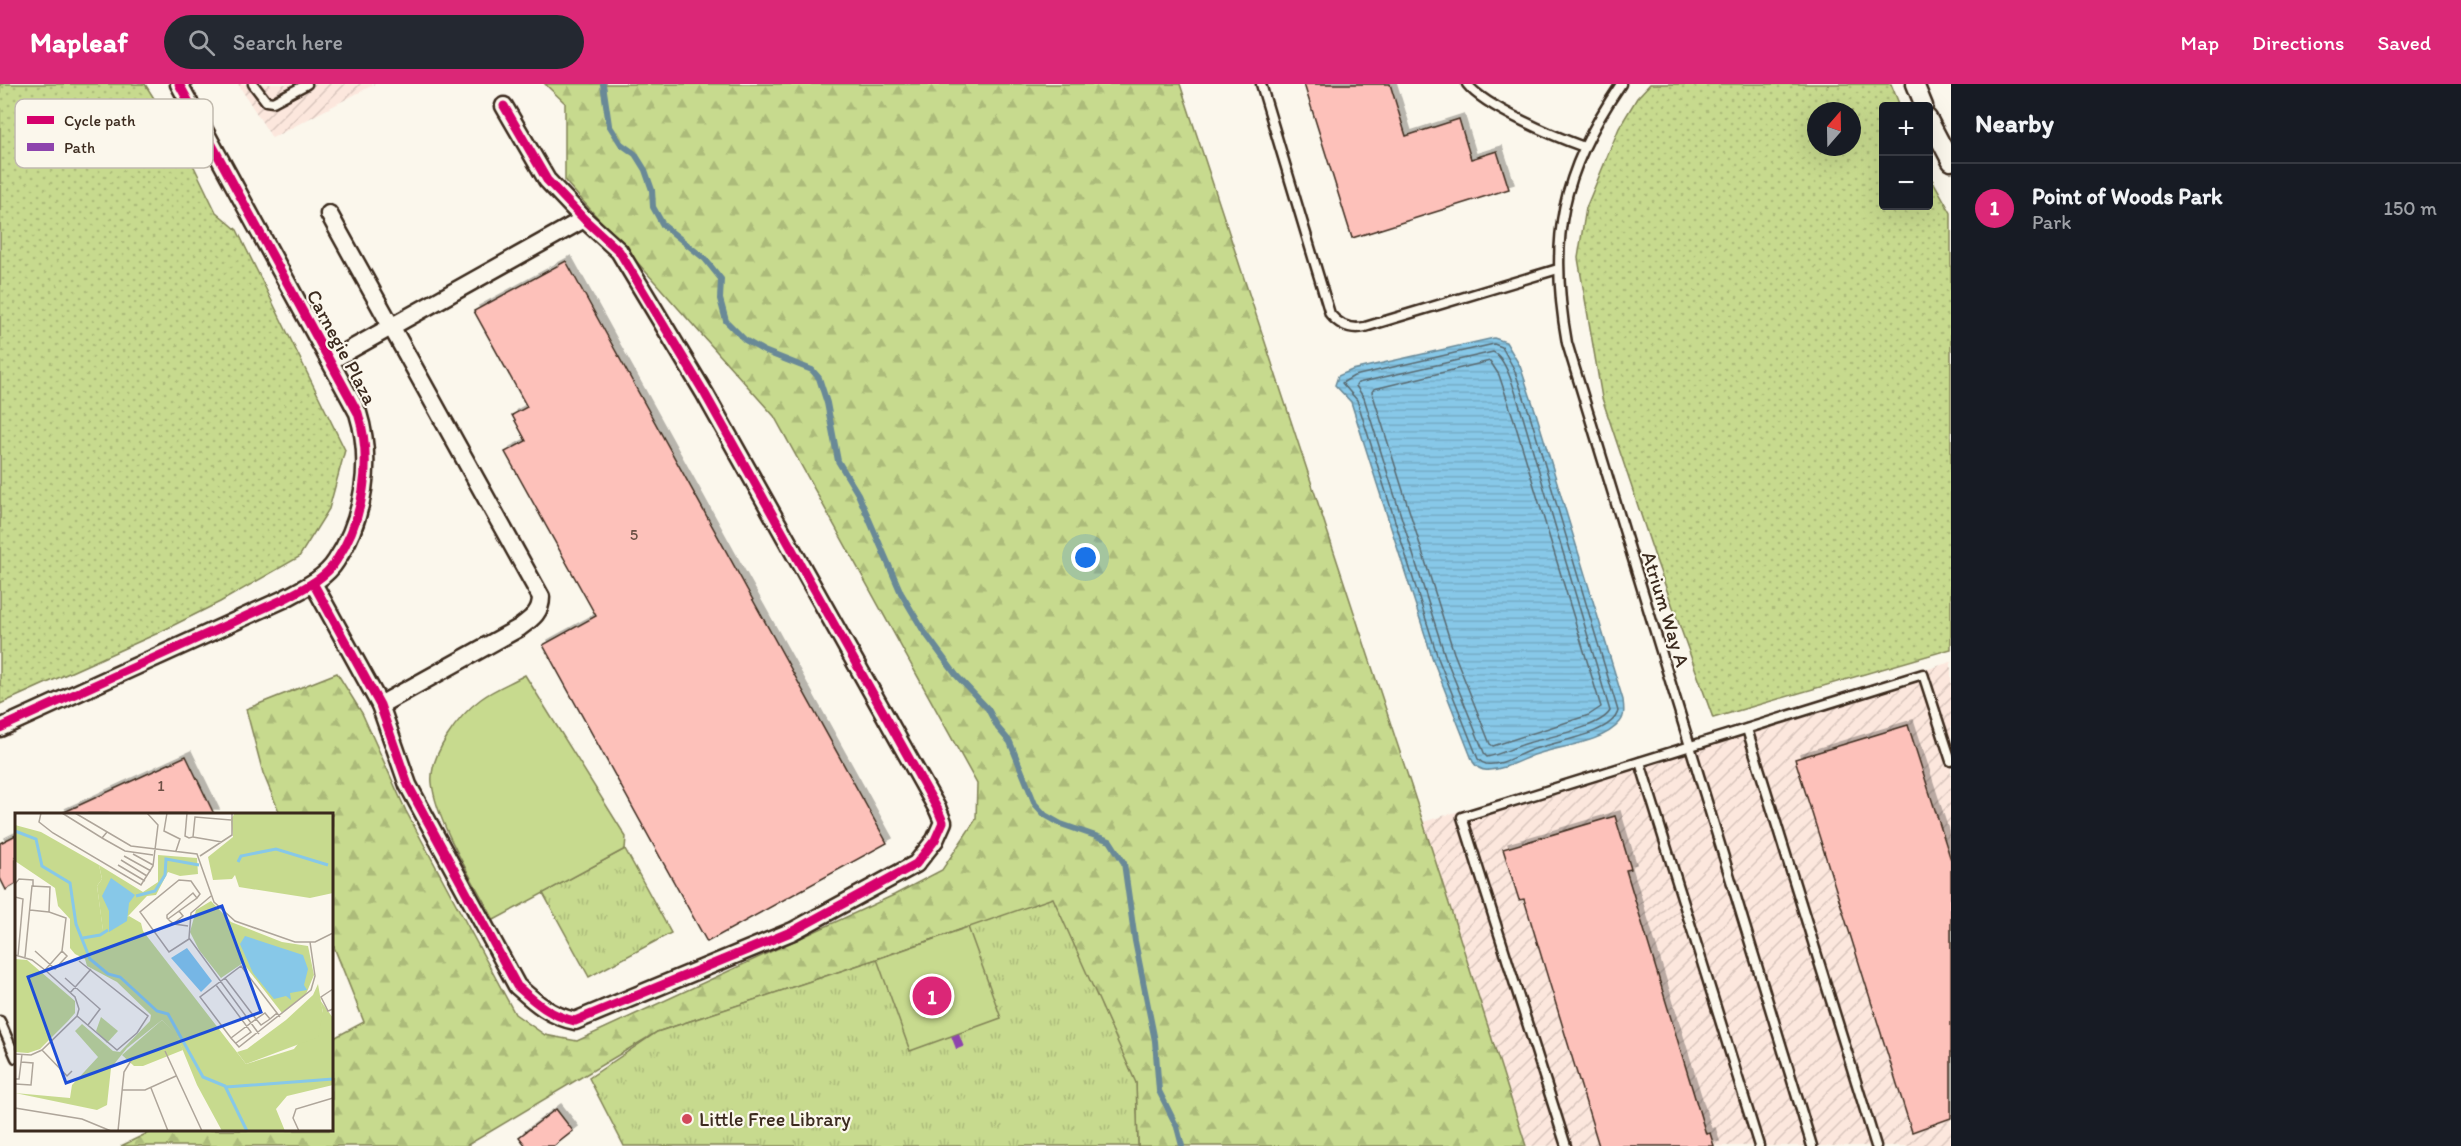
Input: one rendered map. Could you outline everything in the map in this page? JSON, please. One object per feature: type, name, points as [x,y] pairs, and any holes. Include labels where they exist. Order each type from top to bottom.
[{"type":"street","name":"Carnegie Plaza","points":[[179,84],[187,99]]},
{"type":"street","points":[[1915,84],[1922,102]]},
{"type":"street","points":[[314,583],[380,705],[408,785],[517,986],[543,1009],[559,1018],[575,1021],[793,931],[916,864],[935,840],[943,822],[933,799],[705,394],[618,251],[547,180],[504,106]]},
{"type":"street","points":[[1933,126],[1951,162]]},
{"type":"street","name":"Carnegie Plaza","points":[[0,728],[284,599],[314,583],[336,562],[351,530],[362,496],[366,463],[364,431],[358,413],[213,146]]},
{"type":"street","points":[[329,214],[541,597],[541,606],[534,617],[519,628],[380,705]]},
{"type":"street","points":[[330,361],[584,219]]},
{"type":"lane","points":[[253,84],[266,101],[273,102],[307,84]]},
{"type":"lane","points":[[1261,84],[1330,314],[1336,321],[1357,329],[1558,269]]},
{"type":"lane","points":[[1467,84],[1499,107],[1559,138],[1584,147]]},
{"type":"lane","name":"Atrium Way A","points":[[1621,84],[1584,147],[1568,188],[1560,227],[1558,269],[1560,305],[1567,343],[1812,1146]]},
{"type":"lane","points":[[1566,1146],[1462,817],[1923,674],[1951,761]]},
{"type":"lane","points":[[1747,729],[1876,1146]]},
{"type":"lane","points":[[1640,762],[1759,1146]]},
{"type":"lane","points":[[0,1021],[15,1056]]},
{"type":"shaded area","points":[[238,84],[375,84],[272,138]]},
{"type":"shaded area","points":[[1951,662],[1951,1146],[1526,1146],[1423,822]]},
{"type":"green space","points":[[0,84],[145,84],[154,99],[15,99],[15,168],[195,168],[216,212],[237,230],[345,450],[329,509],[299,557],[220,602],[156,634],[0,704]]},
{"type":"green space","points":[[545,84],[1180,84],[1423,822],[1526,1146],[1138,1146],[1136,1083],[968,927],[657,1032],[466,1146],[121,1146],[152,1131],[333,1131],[333,1038],[364,1022],[333,944],[333,813],[280,813],[263,773],[246,709],[337,673],[362,713],[406,811],[515,1014],[545,1035],[577,1041],[894,895],[942,870],[976,819],[977,784],[774,416],[565,181],[565,103]]},
{"type":"green space","points":[[1650,84],[1891,84],[1898,102],[1879,102],[1879,210],[1933,210],[1933,181],[1951,213],[1951,649],[1713,718],[1656,560],[1602,398],[1578,258],[1586,208],[1619,128],[1637,98]]},
{"type":"green space","points":[[525,675],[626,837],[625,849],[494,920],[448,834],[435,799],[432,772],[440,748],[447,736],[472,706],[486,695]]},
{"type":"green space","points":[[625,849],[671,933],[589,977],[543,893]]},
{"type":"green space","points":[[1053,898],[1136,1083],[1138,1146],[624,1146],[589,1078],[657,1032]]},
{"type":"green space","points":[[968,927],[1001,1018],[910,1051],[877,959]]},
{"type":"water","points":[[1494,338],[1506,342],[1520,366],[1624,709],[1620,722],[1601,736],[1539,753],[1505,767],[1486,770],[1480,769],[1473,762],[1433,660],[1351,402],[1335,385],[1338,376],[1352,370]]},
{"type":"building","points":[[1304,84],[1390,84],[1406,136],[1459,119],[1471,159],[1497,151],[1509,189],[1352,238]]},
{"type":"building","points":[[566,261],[887,843],[707,942],[543,645],[596,616],[505,452],[526,441],[512,415],[527,407],[474,311]]},
{"type":"building","points":[[1908,725],[1951,860],[1951,1118],[1912,1132],[1795,759]]},
{"type":"building","points":[[186,756],[214,813],[62,813]]},
{"type":"building","points":[[1615,816],[1631,869],[1626,870],[1706,1134],[1710,1133],[1714,1146],[1599,1146],[1524,899],[1519,900],[1503,849]]},
{"type":"building","points":[[15,836],[15,885],[6,890],[0,878],[0,843]]},
{"type":"building","points":[[556,1109],[573,1131],[554,1146],[526,1146],[519,1137]]},
{"type":"waterway","points":[[603,84],[609,125],[621,144],[635,154],[645,170],[652,190],[653,207],[663,225],[705,259],[721,279],[720,299],[726,321],[745,340],[764,351],[812,370],[819,378],[827,403],[838,461],[858,494],[901,593],[923,630],[956,675],[988,709],[998,728],[1010,742],[1035,804],[1045,815],[1061,824],[1110,841],[1124,863],[1135,941],[1155,1041],[1159,1091],[1177,1127],[1182,1146]]},
{"type":"marked path","points":[[955,1035],[960,1048]]},
{"type":"cycle path","points":[[179,84],[187,99]]},
{"type":"cycle path","points":[[313,583],[380,705],[408,785],[517,986],[537,1003],[558,1016],[575,1021],[793,931],[916,864],[935,840],[943,822],[705,394],[619,251],[547,180],[504,106]]},
{"type":"cycle path","points":[[0,728],[284,599],[313,583],[336,561],[353,527],[359,508],[365,470],[363,431],[358,413],[213,146]]},
{"type":"place","name":"Point of Woods Park","points":[[932,996]]},
{"type":"place","name":"Little Free Library","points":[[687,1119]]}]
